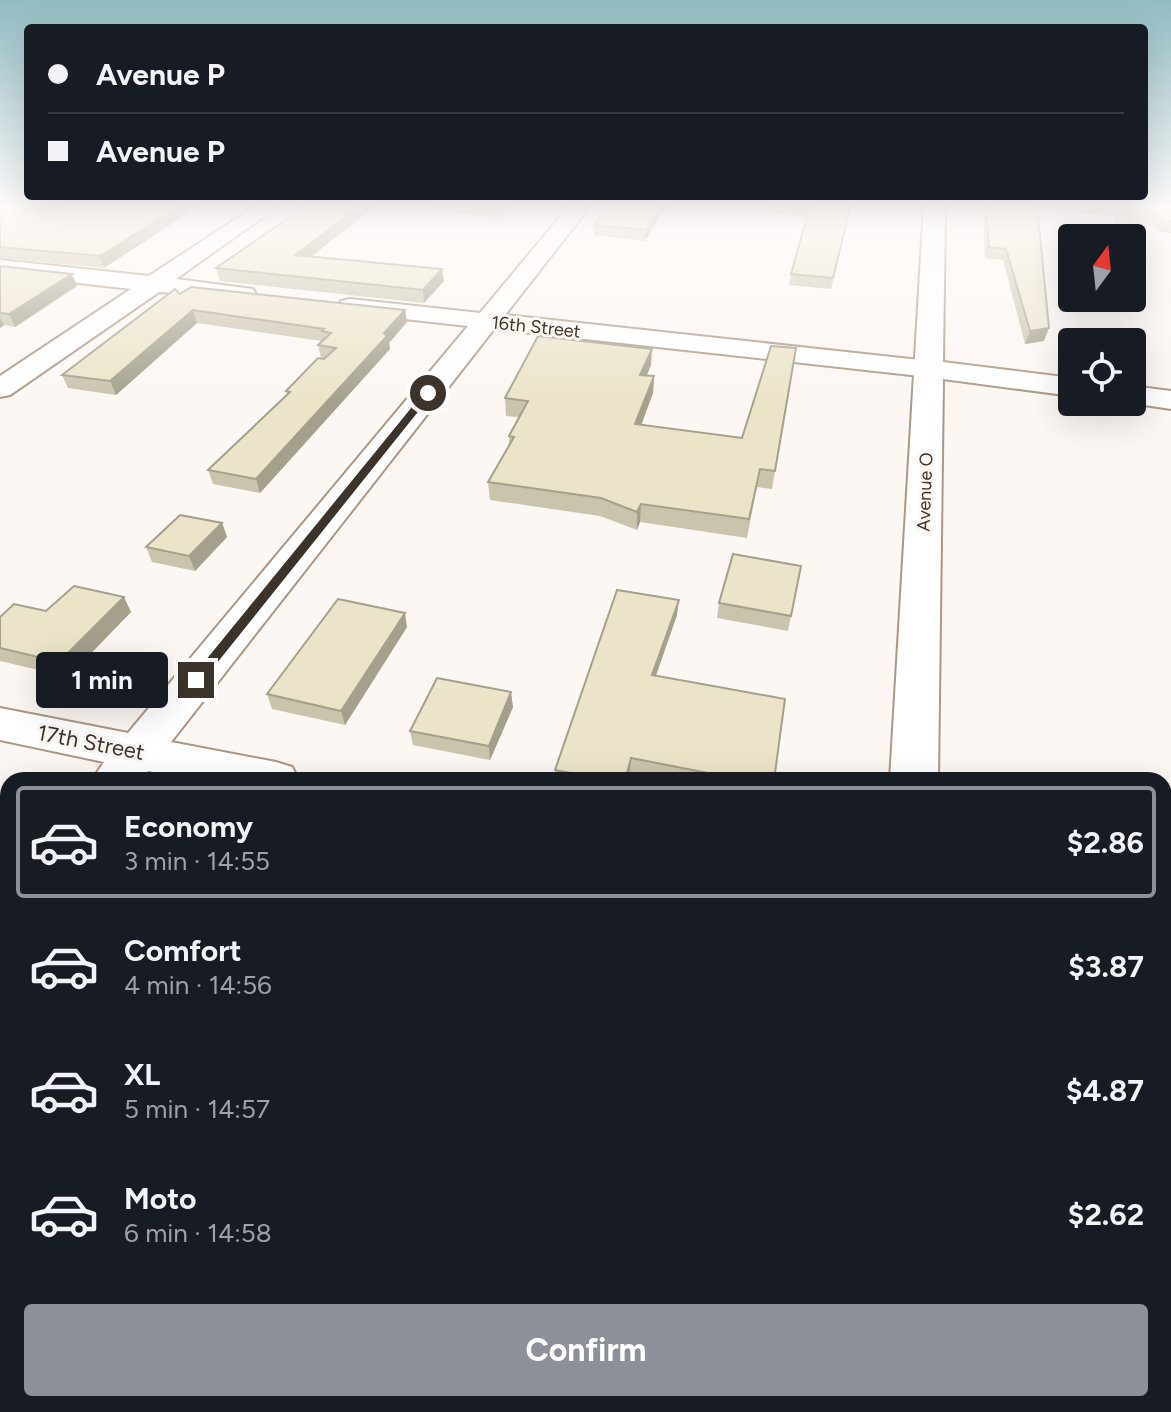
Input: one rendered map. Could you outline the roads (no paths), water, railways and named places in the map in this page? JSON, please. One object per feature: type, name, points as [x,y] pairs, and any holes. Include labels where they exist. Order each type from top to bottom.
[{"type":"street","points":[[35,271],[265,297]]},
{"type":"street","points":[[0,389],[173,271]]},
{"type":"street","points":[[127,766],[527,271]]},
{"type":"street","name":"Avenue O","points":[[914,772],[932,271]]},
{"type":"street","name":"16th Street","points":[[328,304],[1058,385]]},
{"type":"street","points":[[1146,397],[1171,400]]},
{"type":"street","name":"17th Street","points":[[0,724],[127,766],[191,772]]}]
